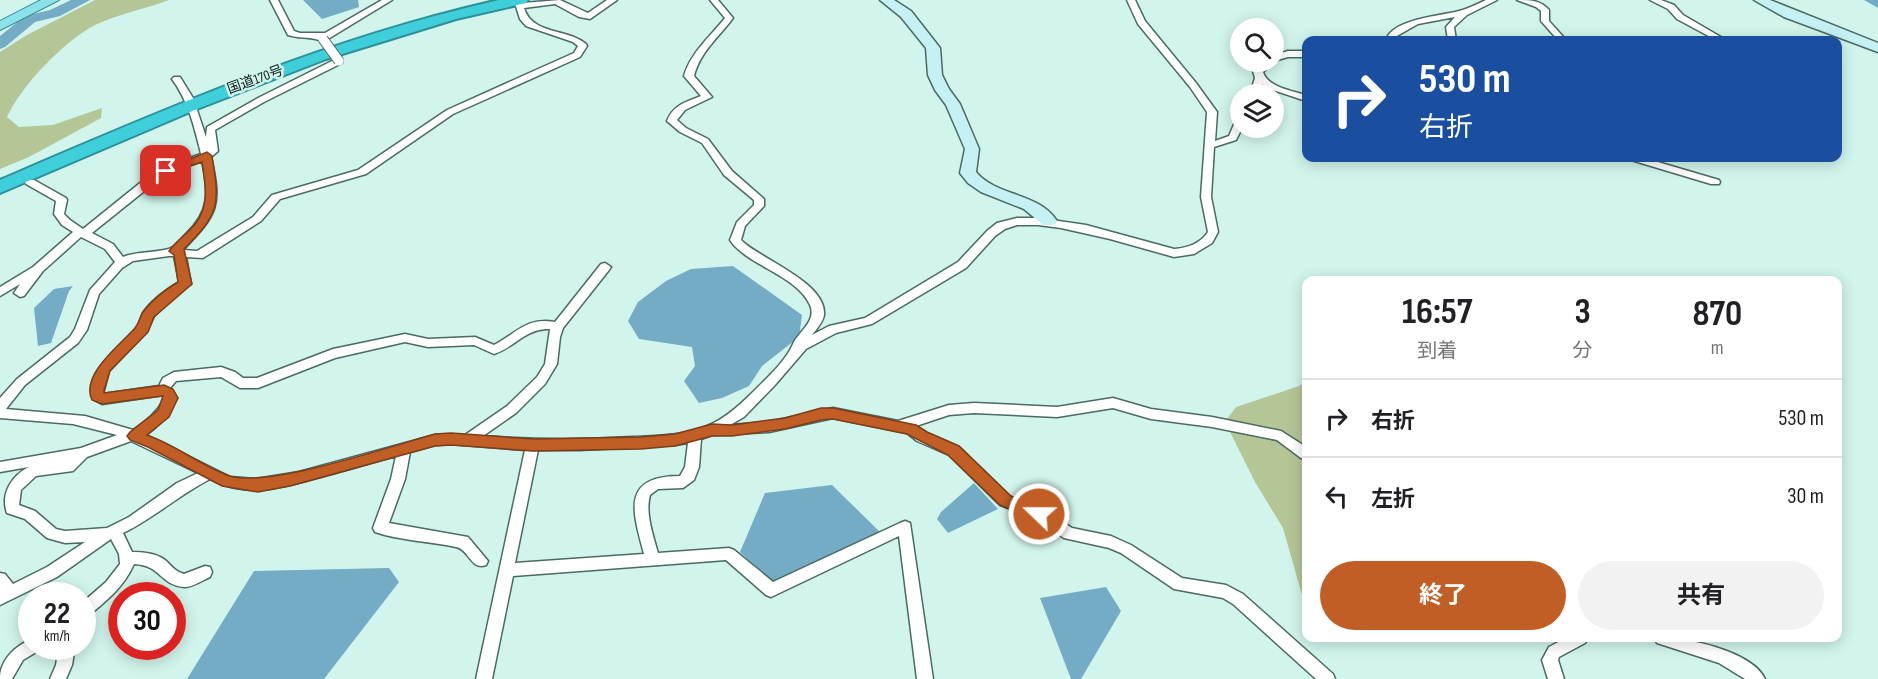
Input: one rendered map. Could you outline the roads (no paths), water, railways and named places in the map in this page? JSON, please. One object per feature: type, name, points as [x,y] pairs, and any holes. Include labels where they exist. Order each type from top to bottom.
[{"type":"highway","name":"国道170号","points":[[0,180],[344,39],[483,0]]},
{"type":"highway","name":"国道170号","points":[[189,101],[344,47],[427,21],[519,2]]},
{"type":"highway","name":"国道170号","points":[[0,187],[58,158]]},
{"type":"main road","points":[[0,26],[52,0]]},
{"type":"street","points":[[274,0],[291,33],[324,38],[388,0]]},
{"type":"street","points":[[0,407],[21,382],[74,340],[81,330],[94,293],[111,270],[121,263],[130,258],[177,251],[199,255],[257,219],[268,202],[276,197],[362,172],[450,112],[582,51],[583,46],[578,40],[568,35],[534,27],[525,20],[519,2],[556,1],[582,15],[590,16],[614,0]]},
{"type":"street","points":[[714,0],[729,18],[699,55],[689,76],[707,97],[677,111],[672,121],[705,141],[729,173],[759,199],[759,206],[740,221],[736,229],[735,240],[739,245],[784,273],[816,303],[819,311],[816,321],[799,341],[796,353]]},
{"type":"street","points":[[886,0],[906,14],[933,48],[935,75],[942,90],[953,104],[972,149],[968,173],[970,176],[980,184],[1026,203],[1049,221]]},
{"type":"street","points":[[0,413],[97,424],[134,436],[228,482],[258,486],[435,440],[533,445],[641,443],[695,436],[712,430],[739,413],[771,382],[802,346],[833,329],[868,321],[962,265],[999,227],[1024,220],[1049,221],[1174,253],[1190,251],[1208,240],[1213,232],[1206,197],[1212,112],[1193,85],[1141,22],[1131,0]]},
{"type":"street","points":[[1391,36],[1416,22],[1464,14],[1493,0]]},
{"type":"street","points":[[1521,0],[1543,7],[1545,21],[1558,36]]},
{"type":"street","points":[[1654,0],[1671,7],[1680,17],[1715,36]]},
{"type":"street","points":[[1760,0],[1789,14],[1878,48]]},
{"type":"street","points":[[1451,36],[1450,27],[1464,14]]},
{"type":"street","points":[[0,292],[44,264],[81,233],[109,216],[133,192],[166,171],[207,156],[213,151],[210,129],[261,100],[339,61],[324,38]]},
{"type":"street","points":[[1284,55],[1302,54]]},
{"type":"street","points":[[1258,72],[1260,78],[1270,86],[1302,97]]},
{"type":"street","points":[[1258,84],[1260,78]]},
{"type":"street","points":[[177,79],[186,88],[207,156],[212,192],[211,205],[202,224],[177,251]]},
{"type":"street","points":[[1211,145],[1233,138]]},
{"type":"street","points":[[1648,162],[1716,182]]},
{"type":"street","points":[[30,182],[62,200],[59,214],[66,224],[102,241],[117,252],[121,263]]},
{"type":"street","points":[[0,467],[82,453],[134,436],[164,413],[171,398],[164,390],[102,399],[97,396],[97,390],[104,369],[143,328],[148,314],[170,293],[185,284],[177,251]]},
{"type":"street","points":[[20,293],[44,264]]},
{"type":"street","points":[[467,440],[505,414],[542,380],[553,355],[552,340],[556,326],[564,320],[605,267]]},
{"type":"street","points":[[164,390],[167,381],[174,377],[221,372],[231,375],[240,383],[258,382],[333,354],[405,338],[428,344],[475,341],[494,350],[509,344],[530,325],[536,323],[556,326]]},
{"type":"street","points":[[712,430],[785,424],[833,413],[875,423],[902,425],[949,410],[974,408],[1057,412],[1113,403],[1151,414],[1212,422],[1281,436],[1302,451]]},
{"type":"street","points":[[902,425],[954,451],[1005,501],[1039,514],[1069,534],[1111,542],[1126,549],[1179,584],[1226,592],[1238,599],[1327,679]]},
{"type":"street","points":[[653,559],[642,515],[642,494],[647,487],[656,483],[683,482],[689,476],[695,436]]},
{"type":"street","points":[[484,679],[533,445]]},
{"type":"street","points":[[404,449],[398,479],[380,528],[416,533],[429,538],[463,541],[481,561]]},
{"type":"street","points":[[82,453],[66,468],[48,468],[24,475],[13,490],[12,509],[30,515],[52,534],[65,537],[111,533]]},
{"type":"street","points":[[0,579],[5,596],[52,572],[111,533],[134,521],[182,487],[210,473]]},
{"type":"street","points":[[507,570],[729,554],[771,590],[904,527],[926,679]]},
{"type":"street","points":[[96,600],[115,584],[127,565],[128,558],[111,533]]},
{"type":"street","points":[[128,558],[156,561],[165,567],[168,575],[185,581],[205,573]]},
{"type":"street","points":[[1556,679],[1550,660],[1554,652],[1573,642]]},
{"type":"street","points":[[1670,642],[1720,656],[1736,663],[1757,679]]},
{"type":"street","points":[[3,679],[18,654]]},
{"type":"street","points":[[58,679],[65,660]]},
{"type":"water","points":[[303,0],[358,0],[359,7],[322,19]]},
{"type":"water","points":[[733,266],[802,315],[799,337],[762,366],[749,386],[722,398],[699,403],[684,381],[695,366],[692,347],[639,339],[628,321],[638,302],[666,281],[691,269]]},
{"type":"water","points":[[73,286],[69,291],[51,343],[38,346],[34,308],[54,289]]},
{"type":"water","points":[[974,483],[998,509],[948,533],[937,519],[941,512]]},
{"type":"water","points":[[832,485],[882,534],[776,586],[740,552],[765,493]]},
{"type":"water","points":[[389,568],[399,582],[324,679],[187,679],[254,571]]},
{"type":"water","points":[[1106,587],[1121,611],[1081,679],[1071,679],[1040,598]]},
{"type":"waterway","points":[[0,44],[30,19],[55,13],[83,0]]},
{"type":"waterway","points":[[1871,0],[1878,4]]}]
